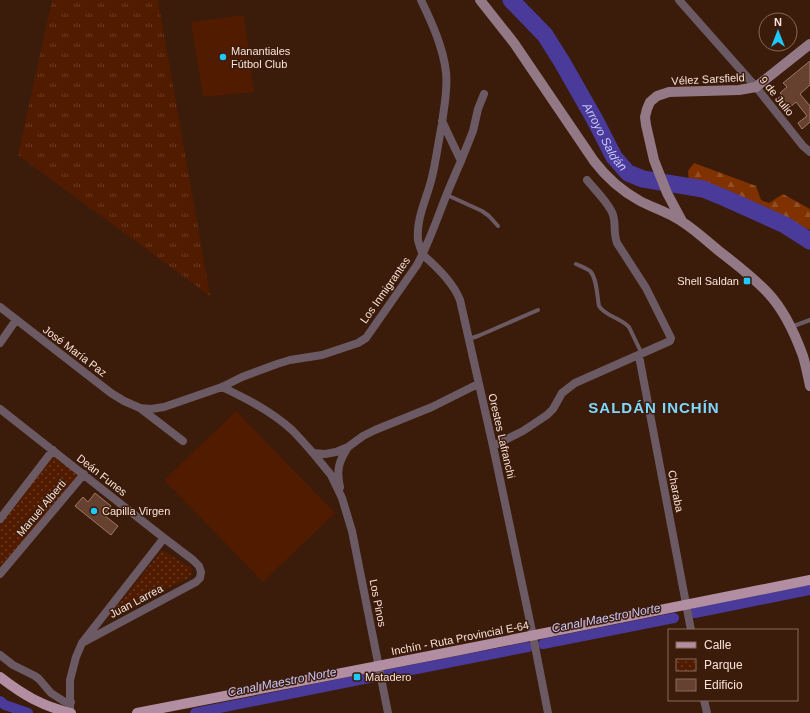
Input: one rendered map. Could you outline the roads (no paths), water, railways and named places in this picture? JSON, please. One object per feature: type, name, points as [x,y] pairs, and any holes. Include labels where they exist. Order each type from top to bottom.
[{"type":"main road","points":[[480,0],[514,42],[602,171],[618,186],[640,201],[682,221],[749,275],[769,294],[791,327],[803,357],[810,386]]},
{"type":"main road","name":"Vélez Sarsfield","points":[[682,221],[668,196],[654,160],[645,117],[646,109],[650,102],[657,96],[668,92],[739,90],[756,87],[810,44]]},
{"type":"main road","points":[[652,206],[664,206],[668,202],[668,196]]},
{"type":"main road","name":"Inchín - Ruta Provincial E-64","points":[[137,713],[533,636],[810,580]]},
{"type":"main road","points":[[0,677],[37,702],[71,713]]},
{"type":"street","name":"Los Inmigrantes","points":[[140,408],[164,408],[222,387],[242,377],[277,364],[290,360],[322,355],[358,343],[366,338],[417,265],[422,255],[418,241],[418,221],[435,163],[447,85],[444,59],[433,26],[421,0]]},
{"type":"street","name":"9 de Julio","points":[[678,0],[756,87],[803,146],[810,152]]},
{"type":"street","points":[[422,255],[473,131],[484,94]]},
{"type":"street","points":[[442,121],[461,161]]},
{"type":"street","points":[[493,446],[523,431],[548,415],[562,393],[575,383],[670,341],[671,338],[646,288],[614,236],[613,216],[610,207],[587,180]]},
{"type":"street","name":"Orestes Lafranchi","points":[[422,255],[436,267],[453,286],[460,300],[493,446],[548,713]]},
{"type":"street","name":"José María Paz","points":[[0,307],[111,393],[140,408]]},
{"type":"street","points":[[0,343],[16,320]]},
{"type":"street","name":"Charaba","points":[[640,355],[691,629]]},
{"type":"street","points":[[313,453],[325,454],[336,452],[348,447],[374,430],[432,407],[478,384]]},
{"type":"street","name":"Los Pinos","points":[[222,387],[255,403],[276,416],[292,430],[331,475],[342,498]]},
{"type":"street","points":[[140,408],[183,441]]},
{"type":"street","name":"Deán Funes","points":[[0,409],[194,560],[199,566],[201,572],[200,578]]},
{"type":"street","name":"Los Pinos","points":[[348,447],[341,458],[338,470],[338,479],[352,531],[388,713]]},
{"type":"street","points":[[0,519],[53,450]]},
{"type":"street","name":"Manuel Alberti","points":[[0,574],[84,474]]},
{"type":"street","points":[[71,713],[70,680],[74,661],[82,643],[164,538]]},
{"type":"street","name":"Juan Larrea","points":[[82,643],[196,582],[200,578]]},
{"type":"street","points":[[0,655],[13,665],[35,676],[51,693],[61,700],[71,702]]},
{"type":"street","points":[[704,701],[707,713]]},
{"type":"lane","points":[[447,195],[489,216],[498,226]]},
{"type":"lane","points":[[576,264],[592,273],[599,306],[604,312],[629,326],[640,355]]},
{"type":"lane","points":[[468,339],[538,310]]},
{"type":"lane","points":[[791,327],[810,320]]},
{"type":"waterway","name":"Arroyo Saldán","points":[[511,0],[545,35],[595,120],[614,157],[628,173],[643,179],[703,189],[785,225],[810,241]]},
{"type":"waterway","name":"Canal Maestro Norte","points":[[695,613],[810,590]]},
{"type":"waterway","name":"Canal Maestro Norte","points":[[543,644],[674,618]]},
{"type":"waterway","name":"Canal Maestro Norte","points":[[386,675],[528,647]]},
{"type":"waterway","name":"Canal Maestro Norte","points":[[195,713],[374,677]]},
{"type":"waterway","name":"Canal Maestro Norte","points":[[0,701],[5,705],[28,713]]},
{"type":"place","name":"Manantiales Fútbol Club","points":[[223,57]]},
{"type":"place","name":"Shell Saldan","points":[[747,281]]},
{"type":"place","name":"Capilla Virgen","points":[[94,511]]},
{"type":"place","name":"Matadero","points":[[357,677]]},
{"type":"district","name":"SALDÁN INCHÍN","points":[[654,407]]}]
